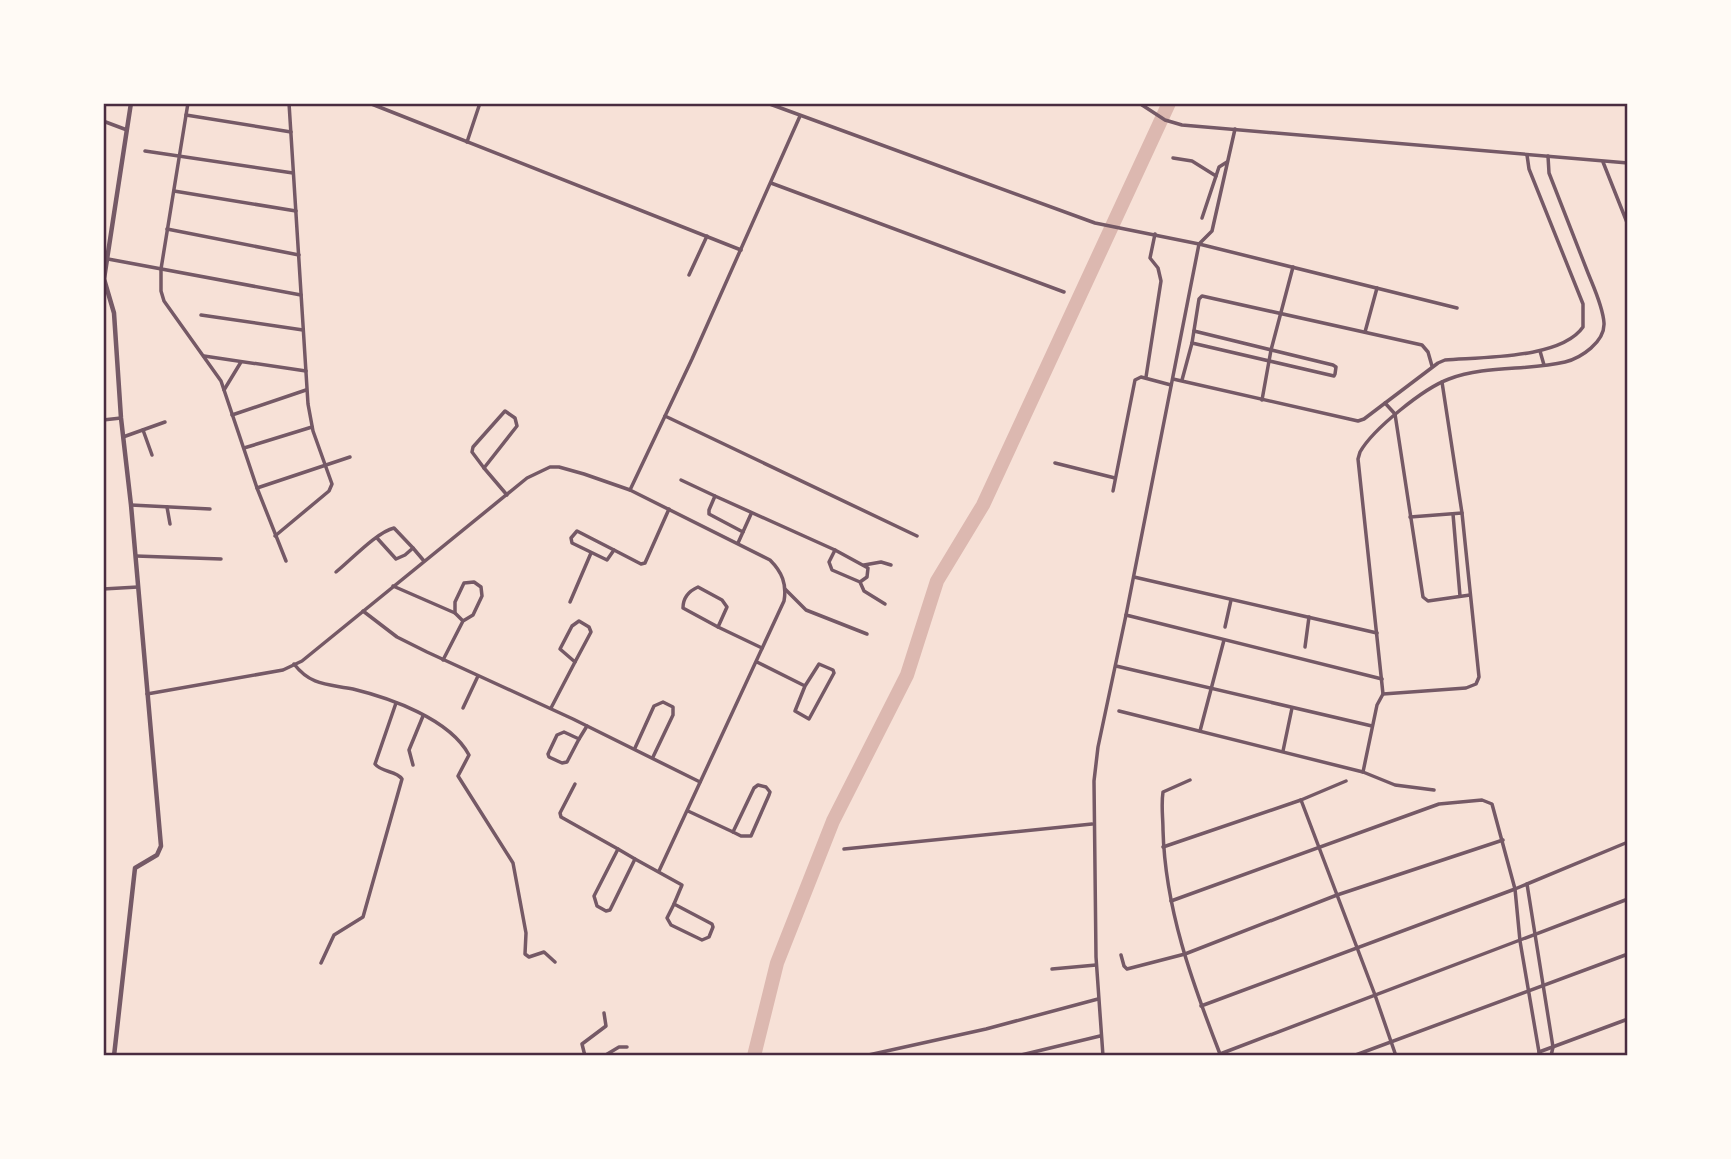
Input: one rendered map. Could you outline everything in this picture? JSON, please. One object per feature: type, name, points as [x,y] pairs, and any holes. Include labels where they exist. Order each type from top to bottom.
[{"type":"street","points":[[114,1056],[135,868],[157,855],[161,846],[121,418],[114,313],[104,278],[131,103]]},
{"type":"street","points":[[188,103],[161,269],[160,290],[164,301],[217,374],[286,561]]},
{"type":"street","points":[[275,537],[331,488],[312,426],[307,390],[289,103]]},
{"type":"street","points":[[369,103],[741,250]]},
{"type":"street","points":[[467,142],[480,103]]},
{"type":"street","points":[[767,103],[1095,223],[1199,243],[1457,309]]},
{"type":"street","points":[[1139,103],[1166,120],[1182,125],[1628,163]]},
{"type":"street","points":[[186,115],[290,132]]},
{"type":"street","points":[[629,490],[800,116]]},
{"type":"street","points":[[103,121],[127,130]]},
{"type":"street","points":[[1103,1056],[1096,965],[1093,824],[1098,747],[1199,243],[1210,234],[1235,129]]},
{"type":"street","points":[[145,151],[293,173]]},
{"type":"street","points":[[1173,379],[1358,421],[1432,366],[1445,360],[1540,350],[1571,340],[1583,327],[1583,304],[1529,169],[1527,155]]},
{"type":"street","points":[[1363,772],[1371,726],[1383,694],[1358,459],[1363,446],[1395,414],[1442,382],[1452,377],[1489,371],[1568,362],[1592,348],[1598,341],[1604,324],[1596,295],[1549,173],[1548,156]]},
{"type":"street","points":[[1172,158],[1192,161],[1216,176]]},
{"type":"street","points":[[1603,161],[1628,225]]},
{"type":"street","points":[[1202,218],[1216,176],[1222,164],[1228,162]]},
{"type":"street","points":[[771,183],[1064,292]]},
{"type":"street","points":[[174,191],[296,211]]},
{"type":"street","points":[[167,229],[299,255]]},
{"type":"street","points":[[1146,378],[1161,281],[1158,268],[1149,254],[1155,234]]},
{"type":"street","points":[[689,275],[707,236]]},
{"type":"street","points":[[107,259],[301,295]]},
{"type":"street","points":[[1262,400],[1271,350],[1293,267]]},
{"type":"street","points":[[1366,332],[1377,288]]},
{"type":"street","points":[[1182,381],[1199,299],[1202,296],[1422,345],[1428,352],[1432,366]]},
{"type":"street","points":[[201,315],[303,330]]},
{"type":"street","points":[[1192,343],[1334,376],[1335,374],[1334,365],[1194,331]]},
{"type":"street","points":[[1540,350],[1544,365]]},
{"type":"street","points":[[203,356],[306,371]]},
{"type":"street","points":[[224,390],[241,362]]},
{"type":"street","points":[[1113,491],[1135,380],[1142,377],[1171,385]]},
{"type":"street","points":[[1383,694],[1466,688],[1476,684],[1479,677],[1462,513],[1442,382]]},
{"type":"street","points":[[232,415],[307,390]]},
{"type":"street","points":[[1385,403],[1395,414],[1425,600],[1471,595]]},
{"type":"street","points":[[484,468],[517,426],[515,418],[505,411],[472,447],[474,457],[506,495]]},
{"type":"street","points":[[665,416],[917,536]]},
{"type":"street","points":[[103,420],[121,418]]},
{"type":"street","points":[[123,437],[165,422]]},
{"type":"street","points":[[243,448],[312,426]]},
{"type":"street","points":[[143,430],[152,455]]},
{"type":"street","points":[[257,488],[350,457]]},
{"type":"street","points":[[1055,463],[1115,478]]},
{"type":"street","points":[[147,694],[283,670],[302,661],[527,478],[550,467],[580,473],[629,490],[737,543],[770,560],[783,576],[784,601],[659,871]]},
{"type":"street","points":[[681,480],[863,565],[869,571],[864,581],[860,582]]},
{"type":"street","points":[[715,496],[709,514],[743,532]]},
{"type":"street","points":[[131,505],[210,509]]},
{"type":"street","points":[[167,507],[170,524]]},
{"type":"street","points":[[614,550],[605,561],[572,543],[571,538],[579,532],[645,564],[669,509]]},
{"type":"street","points":[[1410,517],[1462,513]]},
{"type":"street","points":[[737,543],[751,514]]},
{"type":"street","points":[[1453,514],[1460,596]]},
{"type":"street","points":[[336,572],[390,528],[394,528],[424,561]]},
{"type":"street","points":[[377,538],[396,559],[413,548]]},
{"type":"street","points":[[835,550],[829,562],[832,570],[860,582],[867,593],[885,604]]},
{"type":"street","points":[[570,602],[591,553]]},
{"type":"street","points":[[135,556],[221,559]]},
{"type":"street","points":[[863,565],[881,562],[891,565]]},
{"type":"street","points":[[1134,577],[1377,633]]},
{"type":"street","points":[[443,660],[463,621],[473,615],[482,596],[483,591],[478,584],[464,583],[455,602],[455,613]]},
{"type":"street","points":[[393,586],[455,613],[463,621]]},
{"type":"street","points":[[103,589],[138,587]]},
{"type":"street","points":[[718,627],[726,611],[725,604],[698,587],[690,590],[683,608],[718,627],[762,648]]},
{"type":"street","points":[[785,589],[806,610],[867,634]]},
{"type":"street","points":[[1225,628],[1231,600]]},
{"type":"street","points":[[363,611],[397,637],[635,748],[700,782]]},
{"type":"street","points":[[1126,615],[1382,679]]},
{"type":"street","points":[[1305,647],[1309,617]]},
{"type":"street","points":[[551,708],[591,632],[589,626],[579,621],[572,626],[560,649],[575,662]]},
{"type":"street","points":[[1200,731],[1224,640]]},
{"type":"street","points":[[756,662],[805,686]]},
{"type":"street","points":[[294,664],[307,679],[396,703],[454,735],[469,755],[458,776],[513,863],[526,933],[525,954],[528,957],[544,952],[555,962]]},
{"type":"street","points":[[819,664],[833,670],[834,673],[809,719],[796,711],[805,686],[819,664]]},
{"type":"street","points":[[1116,666],[1371,726]]},
{"type":"street","points":[[464,708],[478,676]]},
{"type":"street","points":[[635,748],[654,706],[663,702],[673,707],[673,715],[653,757]]},
{"type":"street","points":[[321,963],[334,934],[363,917],[386,840],[402,779],[375,764],[396,703]]},
{"type":"street","points":[[1283,751],[1292,708]]},
{"type":"street","points":[[1119,711],[1363,772],[1395,785],[1434,790]]},
{"type":"street","points":[[413,765],[409,751],[423,716]]},
{"type":"street","points":[[579,739],[564,732],[560,733],[553,739],[548,754],[562,764],[566,762],[587,726]]},
{"type":"street","points":[[1189,780],[1163,792],[1163,847],[1171,901],[1185,954],[1201,1006],[1221,1055],[1628,899]]},
{"type":"street","points":[[1163,847],[1301,800],[1346,781]]},
{"type":"street","points":[[575,784],[560,813],[561,817],[682,885],[667,919],[671,925],[702,940],[709,937],[712,923],[674,904]]},
{"type":"street","points":[[688,811],[733,832],[751,836],[770,792],[766,787],[758,785],[754,788],[733,832]]},
{"type":"street","points":[[1301,800],[1396,1056]]},
{"type":"street","points":[[1171,901],[1439,804],[1482,800],[1492,804],[1515,889],[1520,941],[1541,1054],[1628,1019]]},
{"type":"street","points":[[844,849],[1093,824]]},
{"type":"street","points":[[1121,955],[1124,967],[1128,969],[1185,954],[1338,895],[1503,840]]},
{"type":"street","points":[[1201,1006],[1515,889],[1628,842]]},
{"type":"street","points":[[618,849],[594,896],[594,903],[601,909],[610,910],[635,859]]},
{"type":"street","points":[[1527,884],[1553,1047],[1551,1056]]},
{"type":"street","points":[[1353,1056],[1628,954]]},
{"type":"street","points":[[1052,969],[1096,965]]},
{"type":"street","points":[[864,1056],[1098,999]]},
{"type":"street","points":[[585,1056],[582,1044],[606,1026],[604,1013]]},
{"type":"street","points":[[1017,1056],[1100,1036]]},
{"type":"street","points":[[604,1056],[619,1047],[627,1047]]},
{"type":"waterway","points":[[754,1056],[777,963],[833,821],[907,675],[937,581],[983,505],[1169,103]]}]
